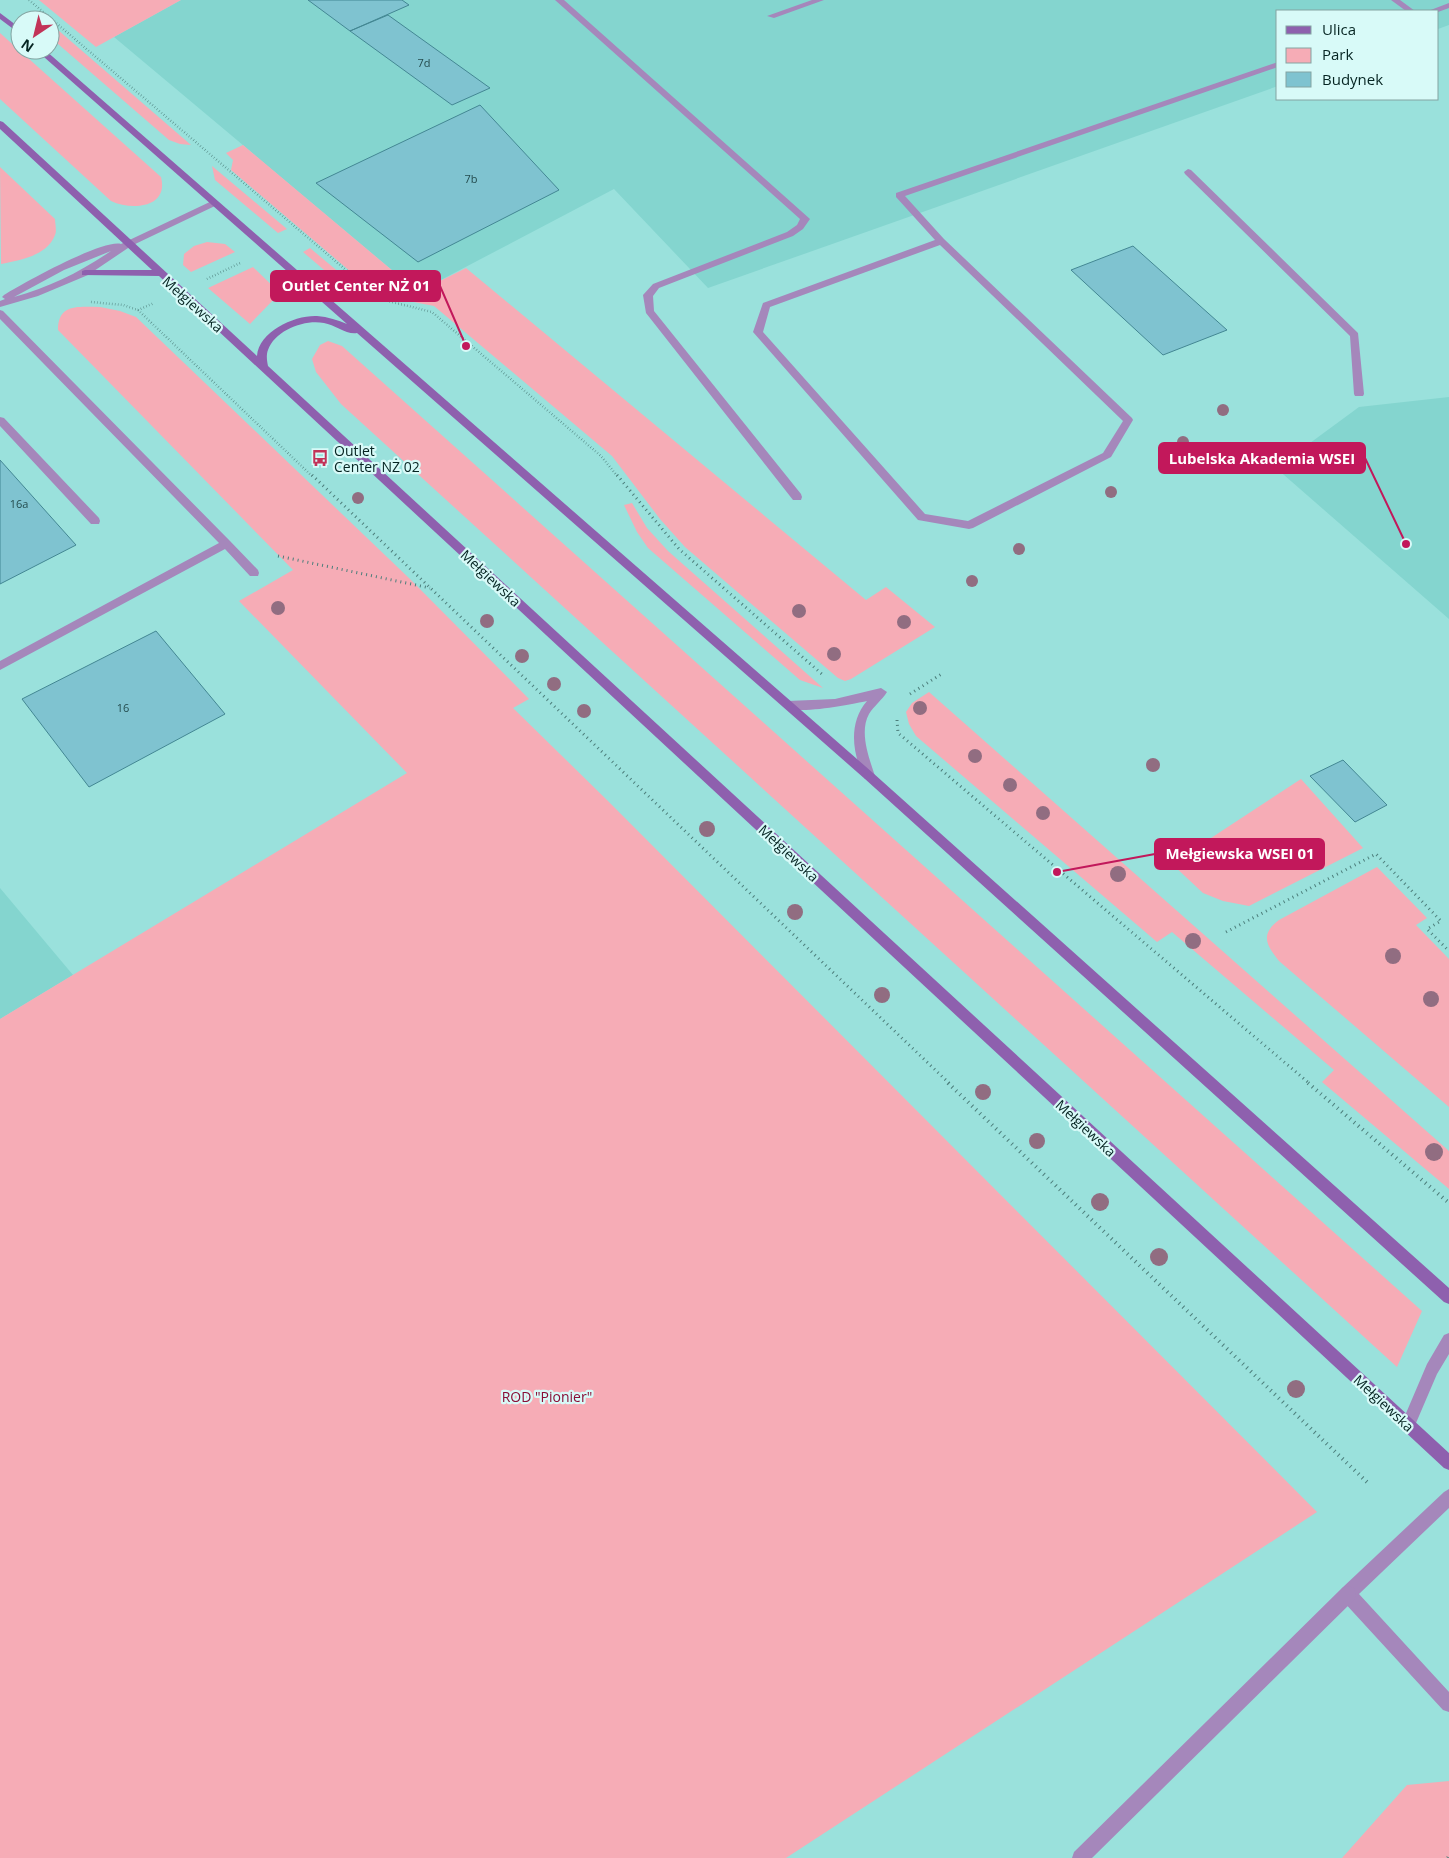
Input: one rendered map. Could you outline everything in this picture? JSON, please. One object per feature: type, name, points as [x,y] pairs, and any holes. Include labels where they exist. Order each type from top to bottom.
[{"type":"main road","points":[[0,15],[10,24]]},
{"type":"main road","points":[[51,60],[869,776],[1449,1297]]},
{"type":"main road","name":"Mełgiewska","points":[[0,124],[1449,1463]]},
{"type":"main road","points":[[84,273],[160,273]]},
{"type":"main road","points":[[263,367],[262,352],[272,336],[291,324],[313,319],[332,322],[364,334]]},
{"type":"street","points":[[558,0],[805,219],[800,227],[790,234],[656,286],[648,295],[649,311],[797,497]]},
{"type":"street","points":[[771,16],[820,0]]},
{"type":"street","points":[[1395,0],[1410,10]]},
{"type":"street","points":[[1435,10],[1449,5]]},
{"type":"street","points":[[941,241],[766,305],[758,332],[922,517],[969,525],[1107,455],[1128,420],[941,241],[899,195],[1276,65]]},
{"type":"street","points":[[1188,172],[1355,335],[1359,394]]},
{"type":"street","points":[[0,303],[35,294],[84,273],[128,244],[214,203]]},
{"type":"street","points":[[0,303],[27,285],[94,253],[128,244]]},
{"type":"street","points":[[0,313],[254,573]]},
{"type":"street","points":[[0,420],[95,521]]},
{"type":"street","points":[[0,666],[226,544]]},
{"type":"street","points":[[788,705],[818,706],[840,703],[880,692]]},
{"type":"street","points":[[869,776],[861,754],[859,732],[864,712],[880,692]]},
{"type":"street","points":[[1408,1425],[1432,1369],[1449,1340]]},
{"type":"street","points":[[1080,1858],[1449,1497]]},
{"type":"street","points":[[1348,1594],[1449,1704]]},
{"type":"path","points":[[29,0],[380,299],[432,312],[440,318],[601,456],[679,549],[826,677]]},
{"type":"path","points":[[138,310],[268,250]]},
{"type":"path","points":[[84,302],[110,303],[138,310],[1369,1484]]},
{"type":"path","points":[[268,554],[430,588]]},
{"type":"path","points":[[896,703],[943,673]]},
{"type":"path","points":[[880,692],[896,703]]},
{"type":"path","points":[[896,703],[898,733],[1449,1203]]},
{"type":"path","points":[[1226,932],[1376,854],[1441,921],[1427,928],[1449,951]]},
{"type":"shaded area","points":[[181,0],[1449,0],[1449,25],[1439,29],[1439,10],[1276,10],[1276,87],[708,288],[614,189],[418,292],[114,37]]},
{"type":"shaded area","points":[[1449,397],[1449,619],[1276,468],[1359,407]]},
{"type":"shaded area","points":[[0,888],[73,975],[0,1019]]},
{"type":"green space","points":[[39,0],[181,0],[96,47],[60,17],[60,10],[51,10]]},
{"type":"green space","points":[[60,32],[191,145],[169,140],[60,46]]},
{"type":"green space","points":[[0,33],[10,42],[10,60],[30,60],[161,177],[162,187],[160,195],[154,201],[138,206],[129,206],[111,201],[0,99]]},
{"type":"green space","points":[[243,145],[418,292],[466,268],[866,600],[886,587],[935,627],[851,679],[845,681],[838,678],[685,547],[660,519],[612,456],[434,306],[378,295],[231,170],[233,160],[226,153]]},
{"type":"green space","points":[[212,166],[287,229],[278,233],[215,180]]},
{"type":"green space","points":[[0,167],[55,219],[56,229],[55,235],[46,248],[24,259],[1,264]]},
{"type":"green space","points":[[207,242],[225,244],[235,252],[191,272],[183,265],[184,254],[194,246]]},
{"type":"green space","points":[[310,248],[372,300],[350,292],[303,252]]},
{"type":"green space","points":[[253,267],[280,293],[250,324],[208,288]]},
{"type":"green space","name":"ROD \"Pionier\"","points":[[100,307],[136,317],[410,579],[529,699],[513,708],[1317,1512],[786,1858],[0,1858],[0,1019],[407,773],[239,601],[293,570],[58,330],[62,315],[71,308]]},
{"type":"green space","points":[[328,341],[342,346],[1422,1311],[1397,1367],[341,404],[316,372],[312,359],[320,345]]},
{"type":"green space","points":[[632,503],[647,528],[668,551],[823,688],[800,680],[648,548],[637,532],[624,505]]},
{"type":"green space","points":[[929,692],[1449,1151],[1449,1189],[1322,1082],[1334,1070],[1172,932],[1157,942],[916,736],[909,724],[906,712],[912,703]]},
{"type":"green space","points":[[1301,779],[1363,848],[1249,906],[1223,901],[1203,893],[1155,846],[1161,840],[1182,857]]},
{"type":"green space","points":[[1377,867],[1427,918],[1416,925],[1449,959],[1449,1107],[1279,961],[1268,945],[1267,935],[1269,930],[1279,920]]},
{"type":"green space","points":[[1449,1781],[1449,1858],[1342,1858],[1407,1785]]},
{"type":"building","points":[[308,0],[402,0],[409,5],[350,31]]},
{"type":"building","points":[[388,15],[490,88],[452,105],[350,31]]},
{"type":"building","points":[[480,105],[559,190],[418,262],[316,183]]},
{"type":"building","points":[[1133,246],[1227,330],[1163,355],[1071,270]]},
{"type":"building","points":[[0,460],[76,545],[0,584]]},
{"type":"building","points":[[156,631],[225,714],[89,787],[22,699]]},
{"type":"building","points":[[1343,760],[1387,805],[1355,822],[1310,776]]},
{"type":"place","name":"Outlet Center NŻ 01","points":[[466,346]]},
{"type":"place","name":"Outlet Center NŻ 02","points":[[320,458]]},
{"type":"place","name":"Lubelska Akademia WSEI","points":[[1406,544]]},
{"type":"place","name":"Mełgiewska WSEI 01","points":[[1057,872]]}]
